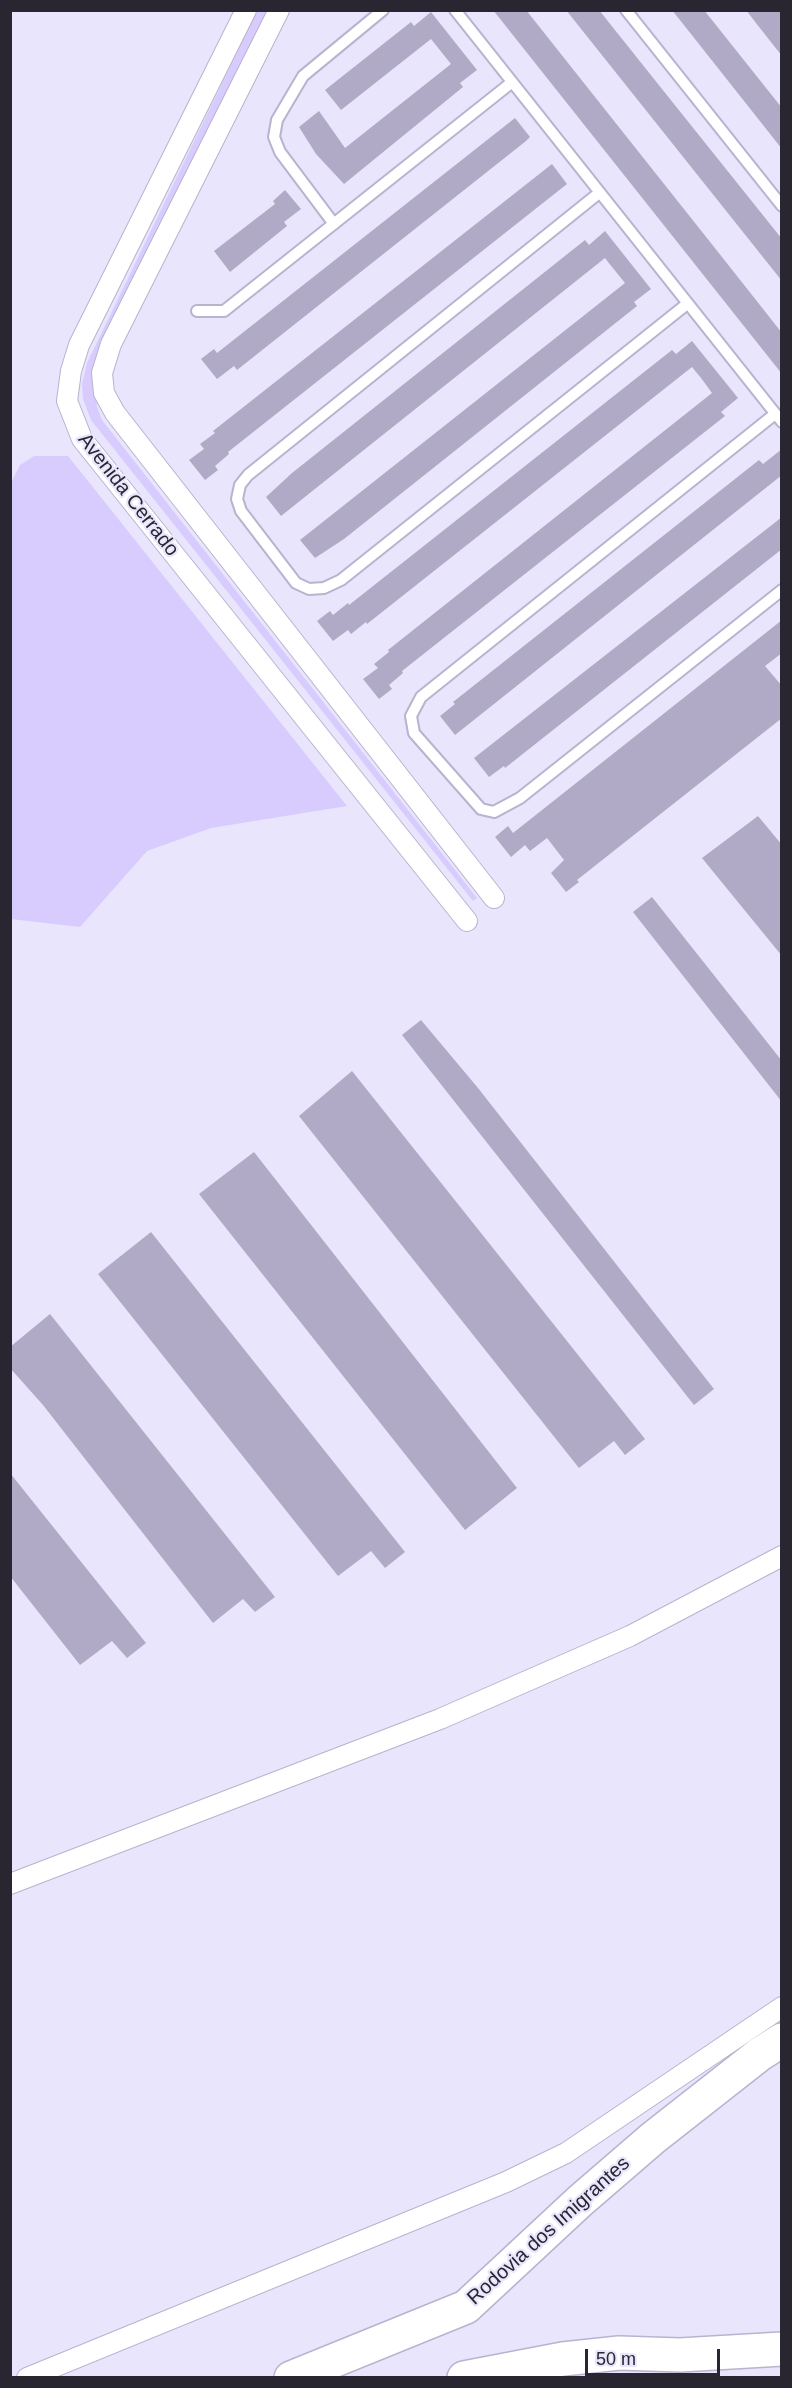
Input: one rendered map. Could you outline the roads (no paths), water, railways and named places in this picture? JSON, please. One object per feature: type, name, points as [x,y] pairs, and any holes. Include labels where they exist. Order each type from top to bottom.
[{"type":"highway","name":"Rodovia dos Imigrantes","points":[[291,2378],[466,2307],[580,2201],[653,2138],[760,2054],[782,2040]]},
{"type":"highway","points":[[464,2378],[563,2358],[619,2353],[680,2355],[782,2349]]},
{"type":"street","name":"Avenida Cerrado","points":[[246,10],[79,345],[71,371],[67,401],[82,439],[467,921]]},
{"type":"street","name":"Avenida Cerrado","points":[[279,10],[111,344],[102,373],[104,393],[115,413],[494,898]]},
{"type":"street","points":[[10,1884],[440,1719],[630,1636],[782,1556]]},
{"type":"street","points":[[27,2378],[506,2182],[566,2153],[782,2007]]},
{"type":"lane","points":[[334,224],[280,153],[274,137],[277,120],[303,76],[383,10]]},
{"type":"lane","points":[[454,10],[778,418],[421,697],[411,716],[414,733],[481,809],[494,812],[520,798],[782,590]]},
{"type":"lane","points":[[626,10],[782,206]]},
{"type":"lane","points":[[197,310],[224,311],[511,83]]},
{"type":"lane","points":[[599,193],[248,475],[240,485],[237,499],[240,511],[296,584],[309,590],[324,588],[341,580],[687,304]]}]
